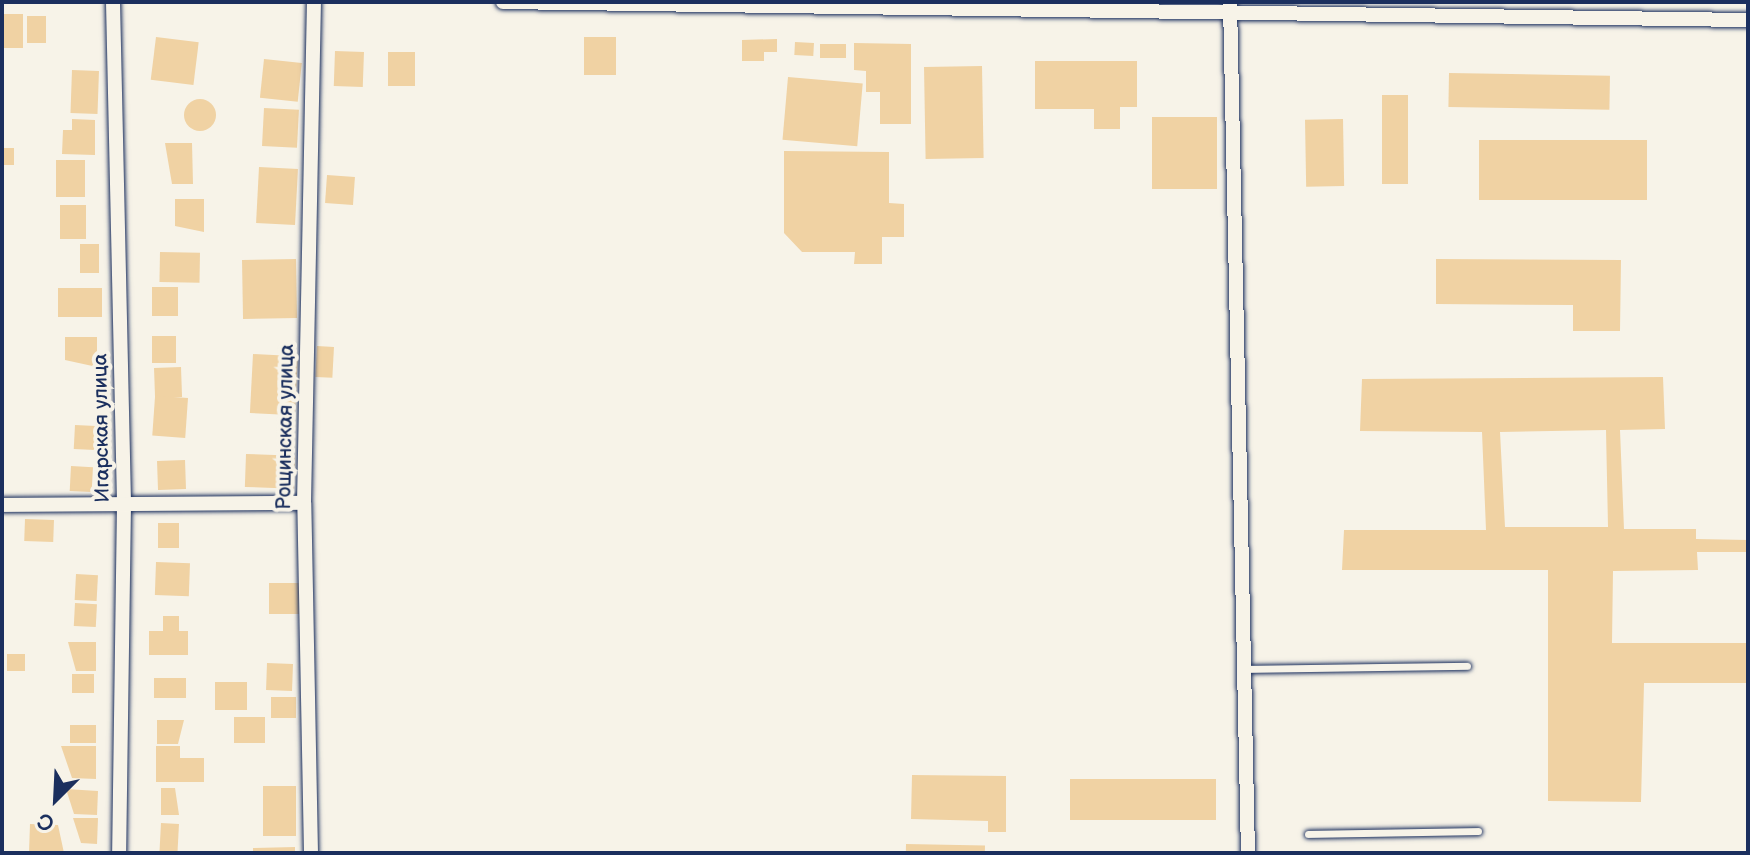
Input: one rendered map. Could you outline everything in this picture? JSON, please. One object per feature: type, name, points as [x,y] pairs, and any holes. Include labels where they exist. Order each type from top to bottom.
[{"type":"street","name":"Игарская улица","points":[[113,2],[124,504],[119,853]]},
{"type":"street","name":"Рощинская улица","points":[[311,853],[304,503],[314,2]]},
{"type":"street","points":[[503,2],[1229,10],[1748,20]]},
{"type":"street","points":[[1229,10],[1248,853]]},
{"type":"street","points":[[2,505],[304,503]]},
{"type":"lane","points":[[1243,669],[1467,666]]},
{"type":"lane","points":[[1308,834],[1478,831]]},
{"type":"building","points":[[2,14],[23,14],[23,48],[2,48]]},
{"type":"building","points":[[27,16],[46,16],[46,43],[27,43]]},
{"type":"building","points":[[156,37],[199,42],[193,85],[151,80]]},
{"type":"building","points":[[584,37],[616,37],[616,75],[584,75]]},
{"type":"building","points":[[777,39],[777,52],[764,52],[764,61],[742,61],[742,40]]},
{"type":"building","points":[[795,42],[814,43],[813,56],[794,55]]},
{"type":"building","points":[[854,43],[911,44],[911,124],[880,124],[880,92],[866,92],[866,71],[854,70]]},
{"type":"building","points":[[820,44],[846,44],[846,58],[820,58]]},
{"type":"building","points":[[335,51],[364,52],[363,87],[334,86]]},
{"type":"building","points":[[388,52],[415,52],[415,86],[388,86]]},
{"type":"building","points":[[264,59],[302,63],[298,102],[260,98]]},
{"type":"building","points":[[1035,61],[1137,61],[1137,107],[1120,107],[1120,129],[1094,129],[1094,109],[1035,109]]},
{"type":"building","points":[[982,66],[984,158],[926,159],[924,67]]},
{"type":"building","points":[[72,70],[99,71],[97,114],[70,113]]},
{"type":"building","points":[[1449,73],[1610,76],[1609,110],[1448,107]]},
{"type":"building","points":[[788,77],[863,84],[857,146],[783,140]]},
{"type":"building","points":[[1382,95],[1408,95],[1408,184],[1382,184]]},
{"type":"building","points":[[200,99],[211,104],[216,115],[211,126],[200,131],[189,126],[184,115],[189,104]]},
{"type":"building","points":[[264,108],[299,110],[297,148],[262,146]]},
{"type":"building","points":[[1152,117],[1217,117],[1217,189],[1152,189]]},
{"type":"building","points":[[72,119],[95,120],[95,155],[62,154],[63,130],[72,130]]},
{"type":"building","points":[[1343,119],[1344,186],[1306,187],[1305,120]]},
{"type":"building","points":[[1479,140],[1647,140],[1647,200],[1479,200]]},
{"type":"building","points":[[165,143],[192,143],[193,184],[172,184]]},
{"type":"building","points":[[2,148],[14,148],[14,165],[2,165]]},
{"type":"building","points":[[784,151],[889,152],[889,203],[904,204],[904,237],[882,237],[882,264],[854,264],[855,252],[802,252],[784,233]]},
{"type":"building","points":[[56,160],[85,160],[85,197],[56,197]]},
{"type":"building","points":[[259,167],[298,169],[295,225],[256,223]]},
{"type":"building","points":[[327,175],[355,177],[353,205],[325,203]]},
{"type":"building","points":[[175,199],[204,199],[204,232],[175,226]]},
{"type":"building","points":[[60,205],[86,205],[86,239],[60,239]]},
{"type":"building","points":[[80,244],[99,244],[99,273],[80,273]]},
{"type":"building","points":[[160,252],[200,253],[199,283],[159,282]]},
{"type":"building","points":[[296,259],[297,318],[243,319],[242,260]]},
{"type":"building","points":[[1436,259],[1621,260],[1620,331],[1573,331],[1573,305],[1436,304]]},
{"type":"building","points":[[152,287],[178,287],[178,316],[152,316]]},
{"type":"building","points":[[58,288],[102,288],[102,317],[58,317]]},
{"type":"building","points":[[152,336],[176,336],[176,363],[152,363]]},
{"type":"building","points":[[65,337],[97,337],[97,367],[65,360]]},
{"type":"building","points":[[317,346],[334,347],[332,378],[315,377]]},
{"type":"building","points":[[253,354],[298,356],[295,415],[250,413]]},
{"type":"building","points":[[181,367],[182,397],[155,398],[154,368]]},
{"type":"building","points":[[1663,377],[1665,429],[1620,430],[1624,529],[1696,529],[1696,539],[1748,540],[1748,552],[1697,552],[1698,570],[1613,571],[1612,643],[1748,643],[1748,683],[1644,683],[1641,802],[1548,801],[1548,570],[1342,570],[1344,530],[1486,530],[1482,432],[1360,431],[1362,379]],"holes":[[[1606,430],[1608,527],[1505,527],[1500,432]]]},
{"type":"building","points":[[155,396],[188,398],[185,438],[152,436]]},
{"type":"building","points":[[75,425],[96,426],[95,450],[74,449]]},
{"type":"building","points":[[246,454],[295,456],[294,489],[245,487]]},
{"type":"building","points":[[185,460],[186,489],[158,490],[157,461]]},
{"type":"building","points":[[71,466],[93,467],[92,492],[70,491]]},
{"type":"building","points":[[25,519],[54,520],[53,542],[24,541]]},
{"type":"building","points":[[158,523],[179,523],[179,548],[158,548]]},
{"type":"building","points":[[156,562],[190,563],[189,596],[155,595]]},
{"type":"building","points":[[76,574],[98,575],[97,601],[75,600]]},
{"type":"building","points":[[269,583],[299,583],[299,614],[269,614]]},
{"type":"building","points":[[75,603],[97,604],[96,627],[74,626]]},
{"type":"building","points":[[163,616],[179,616],[179,631],[188,631],[188,655],[149,655],[149,631],[163,631]]},
{"type":"building","points":[[68,642],[96,642],[96,671],[76,671]]},
{"type":"building","points":[[7,654],[25,654],[25,671],[7,671]]},
{"type":"building","points":[[267,663],[293,664],[292,691],[266,690]]},
{"type":"building","points":[[72,674],[94,674],[94,693],[72,693]]},
{"type":"building","points":[[154,678],[186,678],[186,698],[154,698]]},
{"type":"building","points":[[215,682],[247,682],[247,710],[215,710]]},
{"type":"building","points":[[271,697],[296,697],[296,718],[271,718]]},
{"type":"building","points":[[234,717],[265,717],[265,743],[234,743]]},
{"type":"building","points":[[157,720],[184,720],[178,744],[157,744]]},
{"type":"building","points":[[70,725],[96,725],[96,743],[70,743]]},
{"type":"building","points":[[61,746],[96,746],[96,779],[72,778]]},
{"type":"building","points":[[156,746],[180,746],[180,758],[204,758],[204,782],[156,782]]},
{"type":"building","points":[[912,775],[1006,776],[1006,832],[988,832],[988,821],[911,819]]},
{"type":"building","points":[[1070,779],[1216,779],[1216,820],[1070,820]]},
{"type":"building","points":[[263,786],[296,786],[296,836],[263,836]]},
{"type":"building","points":[[161,788],[175,788],[179,815],[161,815]]},
{"type":"building","points":[[66,789],[98,791],[97,815],[74,814]]},
{"type":"building","points":[[73,818],[98,818],[97,844],[81,843]]},
{"type":"building","points":[[161,823],[179,824],[177,853],[159,852]]},
{"type":"building","points":[[30,824],[58,825],[64,853],[29,853]]},
{"type":"building","points":[[906,844],[985,845],[985,853],[906,853]]},
{"type":"building","points":[[295,847],[295,853],[253,853],[253,848]]}]
